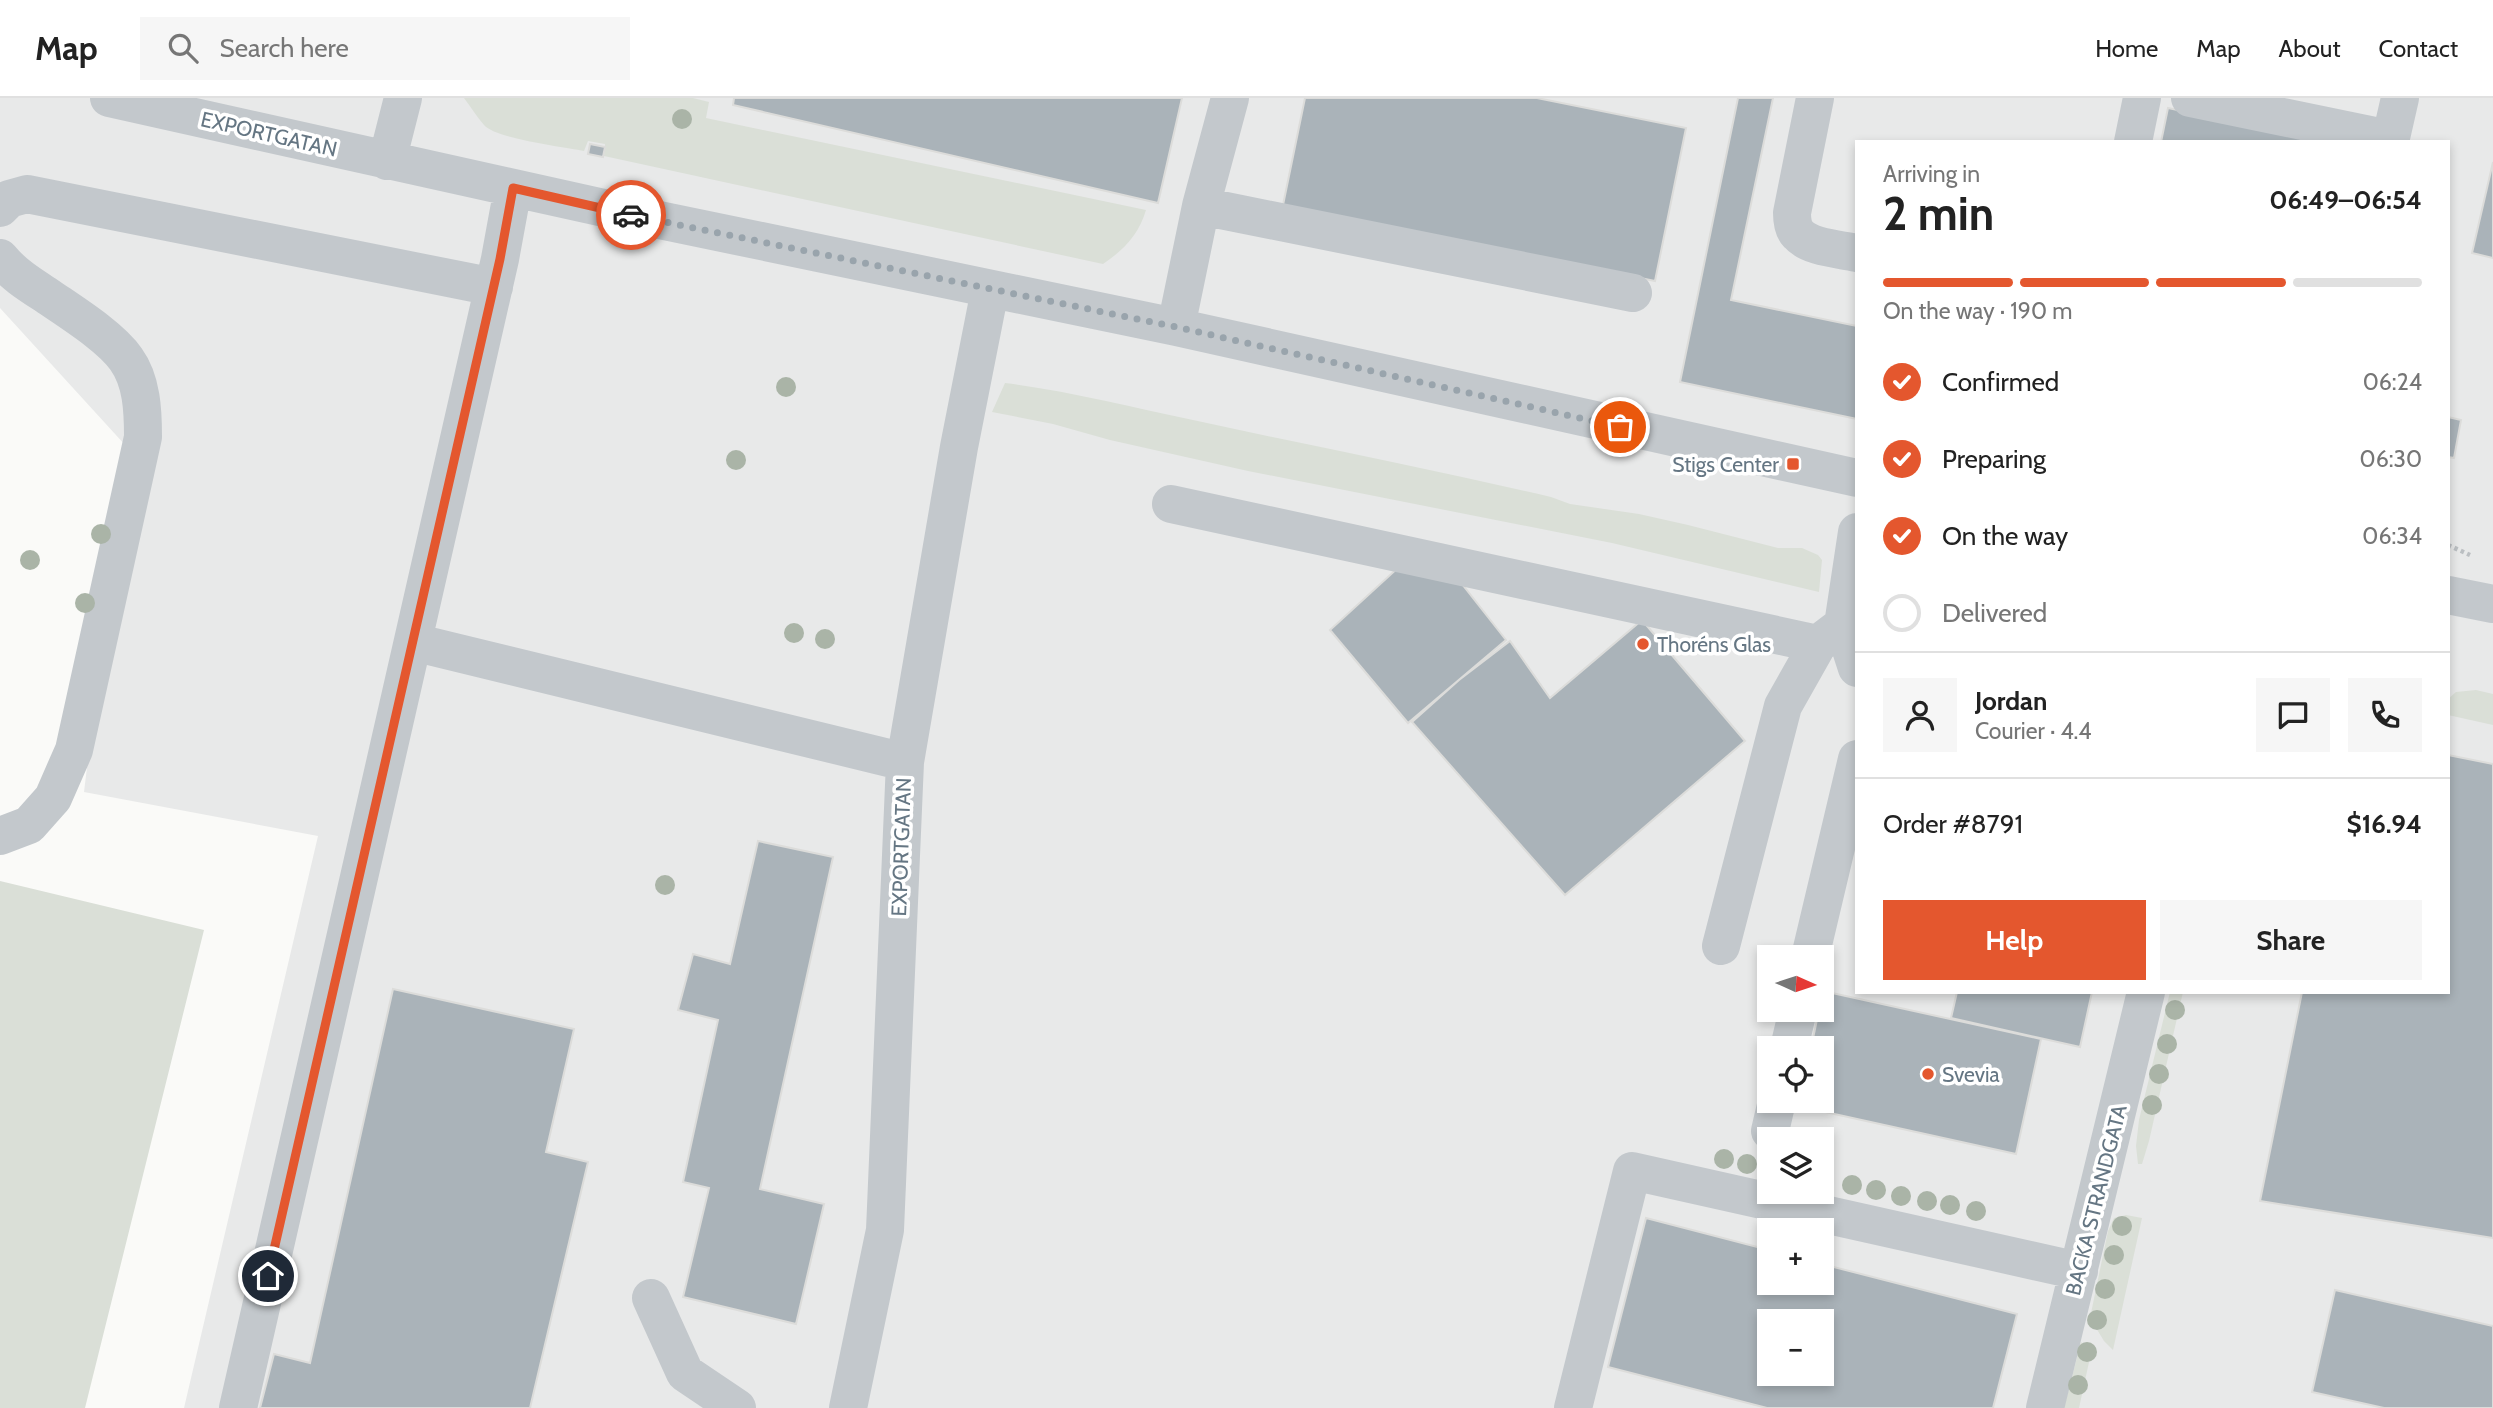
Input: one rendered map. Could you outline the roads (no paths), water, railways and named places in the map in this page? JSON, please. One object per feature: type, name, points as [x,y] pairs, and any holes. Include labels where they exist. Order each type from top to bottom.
[{"type":"street","name":"EXPORTGATAN","points":[[110,98],[387,161],[1176,327],[1855,478]]},
{"type":"street","points":[[387,161],[403,98]]},
{"type":"street","points":[[1176,327],[1202,206],[1230,98]]},
{"type":"street","points":[[1815,98],[1792,213],[1793,225],[1798,235],[1816,244],[1855,253]]},
{"type":"street","points":[[2133,140],[2142,98]]},
{"type":"street","points":[[2190,98],[2385,140]]},
{"type":"street","points":[[2390,140],[2400,98]]},
{"type":"street","points":[[237,1408],[494,287],[513,188]]},
{"type":"street","points":[[0,208],[9,199],[27,194],[494,287]]},
{"type":"street","points":[[1202,206],[1633,293]]},
{"type":"street","points":[[0,258],[11,272],[97,332],[126,359],[137,381],[143,411],[143,437],[74,750],[53,798],[29,825],[0,836]]},
{"type":"street","name":"EXPORTGATAN","points":[[848,1408],[885,1230],[905,762],[959,447],[990,290]]},
{"type":"street","points":[[1171,504],[1831,634],[1855,665]]},
{"type":"street","points":[[1721,946],[1783,706],[1831,634],[1855,540]]},
{"type":"street","points":[[2450,595],[2493,604]]},
{"type":"street","points":[[413,642],[905,762]]},
{"type":"street","points":[[1813,945],[1855,767]]},
{"type":"street","name":"BACKA STRANDGATA","points":[[2045,1408],[2146,994]]},
{"type":"street","points":[[1573,1408],[1632,1171],[2079,1271]]},
{"type":"street","points":[[651,1298],[685,1373],[737,1408]]},
{"type":"place","name":"Stigs Center","points":[[1793,464]]},
{"type":"place","name":"Thoréns Glas","points":[[1643,644]]},
{"type":"place","name":"Svevia","points":[[1928,1074]]}]
